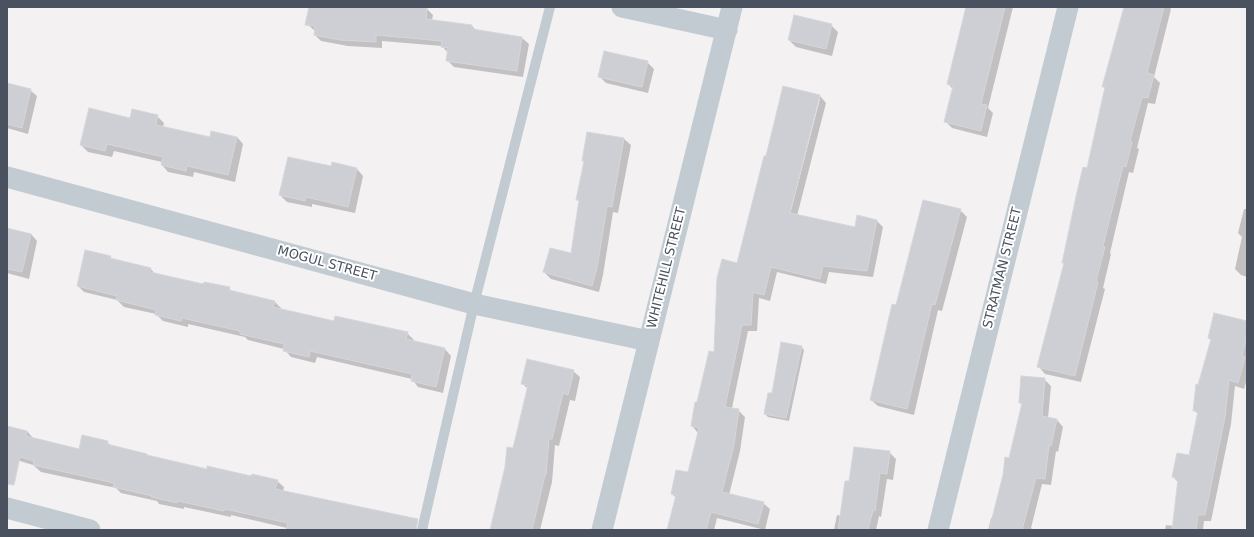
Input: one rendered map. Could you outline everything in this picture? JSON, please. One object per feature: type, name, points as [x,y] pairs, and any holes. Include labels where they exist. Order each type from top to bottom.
[{"type":"street","points":[[622,7],[727,30]]},
{"type":"street","name":"WHITEHILL STREET","points":[[602,530],[732,7]]},
{"type":"street","name":"STRATMAN STREET","points":[[938,530],[1068,7]]},
{"type":"street","name":"MOGUL STREET","points":[[7,178],[474,304],[648,341]]},
{"type":"street","points":[[7,508],[90,530]]},
{"type":"lane","points":[[422,530],[474,304],[550,7]]},
{"type":"building","points":[[309,7],[427,7],[426,19],[472,25],[472,29],[522,37],[517,71],[446,61],[448,48],[441,47],[442,41],[376,35],[376,42],[340,40],[314,35],[315,26],[305,25]]},
{"type":"building","points":[[966,7],[1005,7],[981,104],[987,105],[981,131],[944,122],[953,86],[947,84]]},
{"type":"building","points":[[1124,7],[1164,7],[1147,73],[1154,75],[1148,98],[1142,97],[1130,141],[1132,142],[1126,167],[1123,166],[1103,246],[1105,247],[1096,281],[1098,282],[1075,376],[1037,367],[1064,263],[1062,263],[1083,167],[1087,168],[1105,87],[1102,87]]},
{"type":"building","points":[[794,15],[832,24],[826,49],[788,40]]},
{"type":"building","points":[[604,51],[648,61],[642,87],[598,77]]},
{"type":"building","points":[[7,83],[31,89],[22,128],[7,124]]},
{"type":"building","points":[[783,86],[820,95],[790,213],[855,227],[857,215],[877,220],[867,271],[823,266],[820,279],[771,267],[764,295],[753,292],[751,325],[742,325],[725,407],[739,409],[734,445],[722,492],[764,502],[758,524],[711,512],[706,530],[667,530],[676,495],[671,494],[676,470],[688,472],[699,428],[691,426],[695,402],[697,402],[709,351],[714,352],[717,278],[722,259],[737,263]]},
{"type":"building","points":[[89,108],[130,118],[132,109],[158,115],[156,125],[210,137],[211,131],[237,137],[228,175],[187,166],[186,171],[161,165],[163,157],[107,144],[105,151],[80,145]]},
{"type":"building","points":[[587,132],[624,138],[612,207],[607,206],[597,268],[592,286],[543,272],[550,248],[571,253],[579,200],[576,200],[584,161],[582,161]]},
{"type":"building","points":[[288,157],[331,166],[332,162],[357,168],[348,207],[306,197],[305,201],[279,195]]},
{"type":"building","points":[[923,200],[961,209],[935,305],[932,304],[907,409],[870,400],[892,304],[896,305]]},
{"type":"building","points":[[7,228],[31,234],[22,272],[7,269]]},
{"type":"building","points":[[85,250],[151,268],[150,272],[203,284],[204,282],[230,287],[229,290],[275,301],[273,307],[334,321],[335,316],[408,332],[406,339],[445,348],[436,387],[411,381],[412,374],[310,351],[309,357],[283,351],[284,344],[240,334],[240,331],[182,318],[181,321],[155,315],[156,310],[116,300],[117,296],[77,286]]},
{"type":"building","points":[[1214,313],[1247,321],[1247,336],[1242,356],[1245,357],[1238,383],[1229,380],[1225,417],[1205,515],[1198,515],[1196,530],[1172,530],[1178,479],[1172,477],[1177,453],[1189,455],[1198,411],[1193,411],[1196,384],[1198,385],[1211,339],[1208,338]]},
{"type":"building","points":[[781,342],[802,346],[786,418],[764,414],[768,393],[772,393]]},
{"type":"building","points":[[527,359],[574,370],[568,395],[563,393],[552,439],[549,439],[546,475],[532,530],[490,530],[505,467],[507,447],[513,448],[528,385],[521,384]]},
{"type":"building","points":[[1021,376],[1045,378],[1042,416],[1057,419],[1051,446],[1049,445],[1045,479],[1036,478],[1022,530],[989,530],[1003,475],[1005,457],[1009,458],[1022,403],[1019,403]]},
{"type":"building","points":[[7,426],[27,431],[26,436],[79,449],[82,435],[108,441],[107,444],[147,455],[207,469],[207,466],[251,476],[252,474],[278,480],[275,489],[418,519],[416,530],[286,530],[288,523],[225,509],[224,511],[151,497],[152,496],[113,487],[114,483],[33,465],[34,461],[20,457],[14,485],[7,484]]},
{"type":"building","points":[[854,447],[890,451],[887,474],[880,473],[875,511],[873,510],[868,530],[838,530],[845,481],[849,481]]}]
